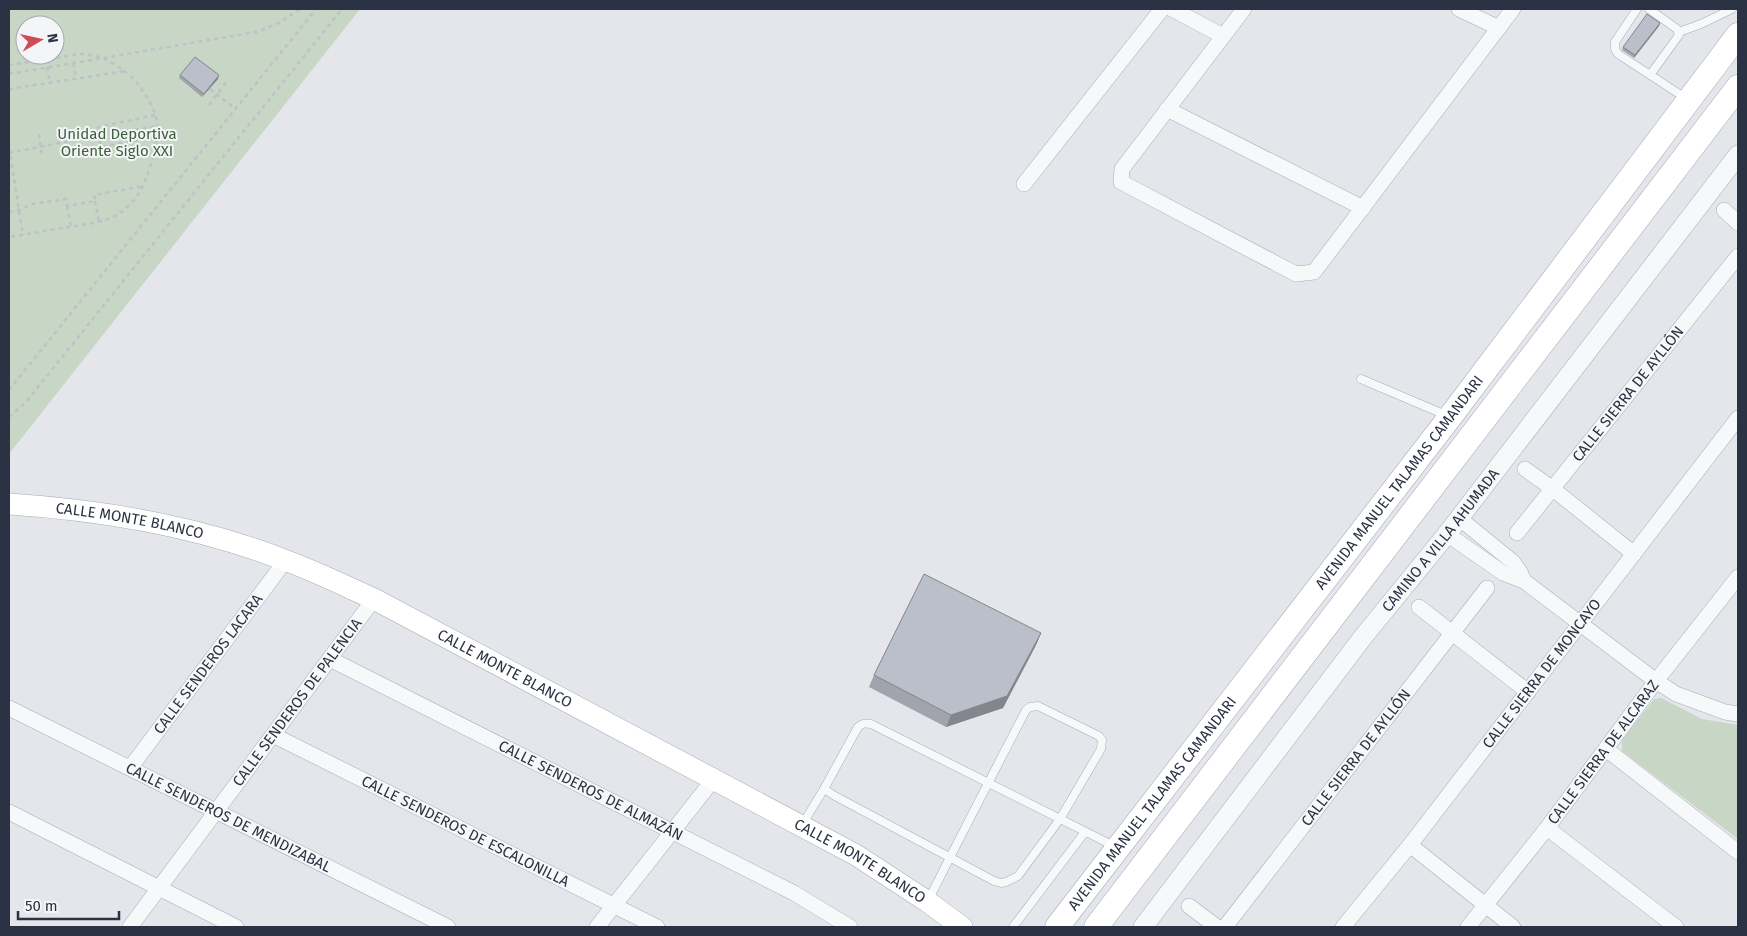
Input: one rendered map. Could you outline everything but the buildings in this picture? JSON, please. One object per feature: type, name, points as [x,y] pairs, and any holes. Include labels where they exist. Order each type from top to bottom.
[{"type":"main road","name":"AVENIDA MANUEL TALAMAS CAMANDARI","points":[[1057,927],[1450,417],[1738,35]]},
{"type":"main road","name":"AVENIDA MANUEL TALAMAS CAMANDARI","points":[[1096,927],[1738,87]]},
{"type":"main road","name":"CALLE MONTE BLANCO","points":[[9,504],[93,513],[195,533],[286,560],[374,599],[856,855],[928,902],[962,927]]},
{"type":"street","points":[[1024,184],[1162,9]]},
{"type":"street","points":[[1172,9],[1223,36]]},
{"type":"street","points":[[1244,9],[1122,170],[1121,182],[1296,274],[1314,272],[1513,9]]},
{"type":"street","points":[[1459,9],[1499,28]]},
{"type":"street","points":[[1167,109],[1363,208]]},
{"type":"street","name":"CAMINO A VILLA AHUMADA","points":[[1143,927],[1363,637],[1447,534],[1738,155]]},
{"type":"street","points":[[1724,210],[1738,223]]},
{"type":"street","name":"CALLE SIERRA DE AYLLÓN","points":[[1517,533],[1738,256]]},
{"type":"street","name":"CALLE SIERRA DE MONCAYO","points":[[1344,927],[1410,845],[1738,418]]},
{"type":"street","points":[[1525,469],[1634,554]]},
{"type":"street","points":[[1459,518],[1513,562],[1524,581]]},
{"type":"street","points":[[1447,534],[1503,573],[1524,581],[1676,694],[1725,712],[1738,714]]},
{"type":"street","name":"CALLE SENDEROS LACARA","points":[[130,768],[286,560]]},
{"type":"street","name":"CALLE SIERRA DE ALCARAZ","points":[[1468,927],[1547,828],[1656,681],[1738,576]]},
{"type":"street","name":"CALLE SIERRA DE AYLLÓN","points":[[1225,927],[1487,588]]},
{"type":"street","name":"CALLE SENDEROS DE PALENCIA","points":[[130,927],[374,599]]},
{"type":"street","points":[[1418,607],[1528,692]]},
{"type":"street","name":"CALLE SENDEROS DE ALMAZÁN","points":[[330,659],[794,893],[850,927]]},
{"type":"street","name":"CALLE SENDEROS DE MENDIZABAL","points":[[9,708],[448,927]]},
{"type":"street","name":"CALLE SENDEROS DE ESCALONILLA","points":[[273,735],[657,927]]},
{"type":"street","points":[[1606,750],[1738,852]]},
{"type":"street","points":[[597,927],[713,780]]},
{"type":"street","points":[[9,812],[236,927]]},
{"type":"street","points":[[1547,828],[1676,927]]},
{"type":"street","points":[[1410,845],[1513,927]]},
{"type":"street","points":[[1189,906],[1217,927]]},
{"type":"lane","points":[[1638,9],[1615,42],[1615,49],[1618,54],[1690,101]]},
{"type":"lane","points":[[1649,9],[1679,32]]},
{"type":"lane","points":[[1679,32],[1732,9]]},
{"type":"lane","points":[[1650,76],[1679,35],[1679,32]]},
{"type":"lane","points":[[1361,379],[1450,417]]},
{"type":"lane","points":[[824,789],[950,857],[994,881],[1001,883],[1018,876],[1060,819],[1102,745],[1099,736],[1038,706],[1030,707],[1026,710],[950,857],[928,902]]},
{"type":"lane","points":[[802,825],[858,727],[866,723],[1118,848]]},
{"type":"lane","points":[[1013,927],[1085,832]]},
{"type":"path","points":[[9,74],[256,32],[279,23],[300,9]]},
{"type":"path","points":[[9,390],[316,9]]},
{"type":"path","points":[[9,417],[26,402],[342,9]]},
{"type":"path","points":[[9,65],[80,54],[91,54],[102,58],[127,71],[150,102],[158,126],[159,136],[144,186],[134,200],[119,213],[99,222],[9,237]]},
{"type":"path","points":[[74,63],[76,78]]},
{"type":"path","points":[[47,68],[50,83]]},
{"type":"path","points":[[9,89],[127,71]]},
{"type":"path","points":[[209,105],[227,81]]},
{"type":"path","points":[[210,89],[236,109]]},
{"type":"path","points":[[155,115],[98,128],[98,135],[101,146],[159,136]]},
{"type":"path","points":[[9,153],[98,135],[158,126]]},
{"type":"path","points":[[39,134],[42,156]]},
{"type":"path","points":[[9,148],[24,234]]},
{"type":"path","points":[[99,222],[94,195],[144,186]]},
{"type":"path","points":[[9,212],[32,204],[66,199],[71,226]]},
{"type":"path","points":[[68,206],[95,201]]},
{"type":"green space","name":"Unidad Deportiva Oriente Siglo XXI","points":[[9,9],[360,9],[9,454]]},
{"type":"green space","points":[[1661,698],[1702,719],[1738,725],[1738,839],[1622,751],[1622,740],[1654,699]]}]
